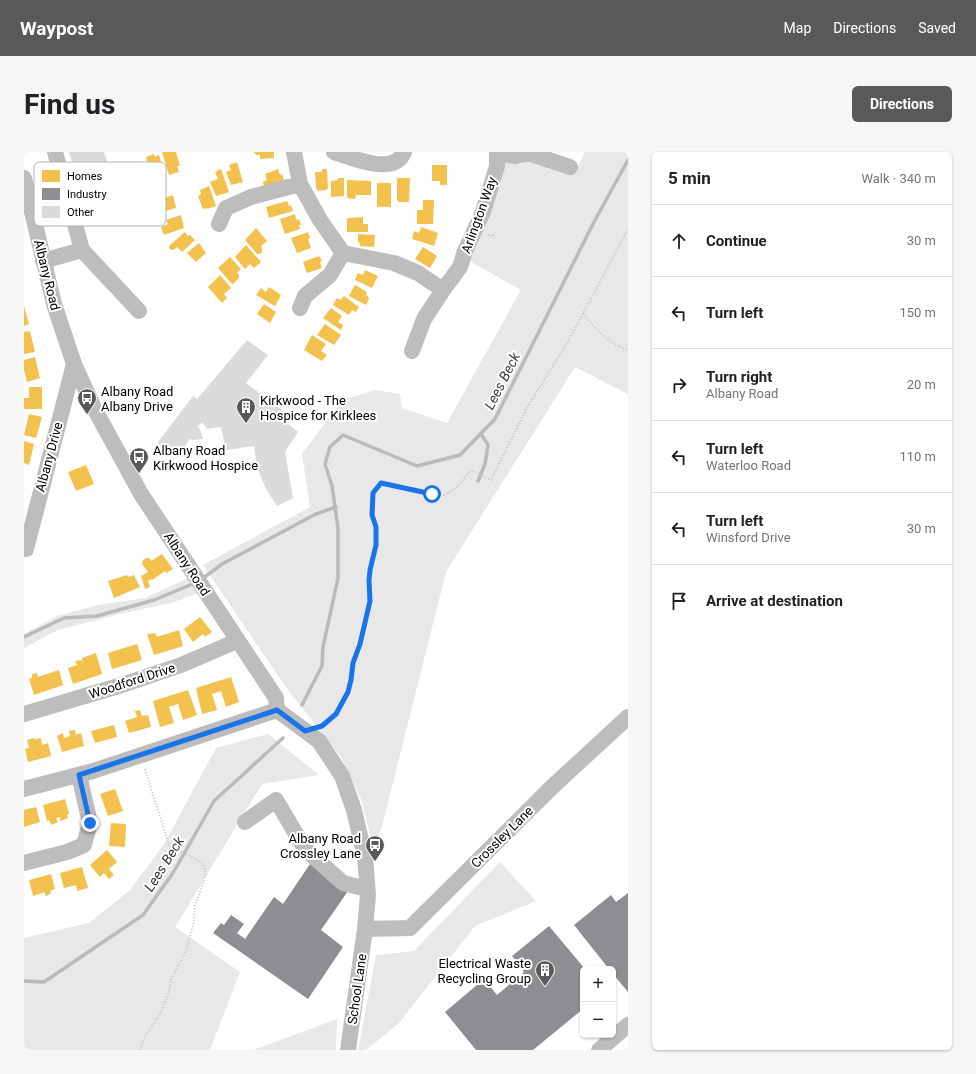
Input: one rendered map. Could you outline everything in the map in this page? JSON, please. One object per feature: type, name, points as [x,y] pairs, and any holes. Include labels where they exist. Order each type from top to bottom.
[{"type":"street","points":[[55,152],[58,162]]},
{"type":"street","points":[[294,152],[300,184],[320,220],[343,253],[394,262],[418,272],[443,290]]},
{"type":"street","points":[[334,152],[367,163],[383,164],[396,162],[402,157],[404,152]]},
{"type":"street","name":"Arlington Way","points":[[412,352],[424,319],[460,267],[465,251],[483,212],[497,166],[497,153],[516,156],[528,153],[570,168]]},
{"type":"street","name":"Albany Road","points":[[24,178],[34,222]]},
{"type":"street","points":[[219,224],[226,208],[251,197],[300,184]]},
{"type":"street","name":"Albany Road","points":[[35,226],[54,304],[74,364],[94,408],[141,494],[276,698],[277,710]]},
{"type":"street","points":[[75,226],[82,250],[139,311]]},
{"type":"street","points":[[43,261],[82,250]]},
{"type":"street","points":[[300,308],[306,296],[330,275],[343,253]]},
{"type":"street","name":"Albany Drive","points":[[24,548],[26,549],[74,364]]},
{"type":"street","name":"Woodford Drive","points":[[24,714],[181,666],[237,641]]},
{"type":"street","points":[[24,789],[79,775],[277,710],[319,741],[342,776],[354,810],[365,857],[367,889],[365,928]]},
{"type":"street","name":"Crossley Lane","points":[[365,928],[410,928],[552,787],[628,717]]},
{"type":"street","points":[[24,863],[67,852],[84,845],[90,823],[79,775]]},
{"type":"street","points":[[245,822],[276,800],[305,849],[343,883],[367,889]]},
{"type":"street","name":"School Lane","points":[[348,1050],[365,928]]},
{"type":"street","points":[[599,1050],[628,1025]]},
{"type":"path","points":[[305,731],[322,726],[336,714],[348,692],[353,663],[360,644],[370,601],[370,570],[376,545],[376,527],[372,515],[373,493],[381,483],[432,494],[445,495],[456,488],[471,470],[491,480],[528,406],[569,340],[628,229]]},
{"type":"path","points":[[584,313],[602,335],[616,346],[628,350]]},
{"type":"path","points":[[140,1050],[145,1036],[162,1010],[169,992],[171,979],[186,951],[194,921],[195,906],[206,875],[204,866],[199,861],[169,845],[141,754]]},
{"type":"shaded area","points":[[585,152],[628,152],[628,394],[575,367],[446,572],[381,830],[374,849],[361,799],[341,757],[285,686],[203,565],[310,507],[302,454],[342,400],[375,390],[400,394],[402,408],[447,423],[521,290],[466,259],[501,157],[519,156],[575,173]]},
{"type":"shaded area","points":[[188,578],[198,593],[171,603],[58,630],[24,648],[24,634],[57,616],[98,605],[145,598]]},
{"type":"shaded area","points":[[268,734],[319,775],[262,784],[175,927],[240,972],[210,1050],[24,1050],[24,938],[89,923],[130,890],[164,844],[216,748]]},
{"type":"shaded area","points":[[500,862],[536,901],[475,926],[399,1023],[366,1050],[358,1050],[376,955],[414,951]]},
{"type":"shaded area","points":[[337,1019],[336,1050],[253,1050]]},
{"type":"building: Homes","points":[[162,152],[176,152],[180,166],[177,166],[179,172],[169,175]]},
{"type":"building: Homes","points":[[254,152],[274,152],[274,158],[260,159],[260,155],[256,155]]},
{"type":"building: Homes","points":[[154,154],[155,157],[159,155],[161,162],[148,162],[146,157]]},
{"type":"building: Homes","points":[[237,162],[243,182],[231,185],[226,172],[231,170],[229,165]]},
{"type":"building: Homes","points":[[432,165],[447,165],[447,185],[440,185],[440,181],[432,181]]},
{"type":"building: Homes","points":[[221,169],[229,192],[216,196],[210,182],[218,179],[215,172]]},
{"type":"building: Homes","points":[[278,169],[284,180],[264,187],[263,182],[267,180],[265,174]]},
{"type":"building: Homes","points":[[322,169],[327,169],[328,188],[326,190],[318,191],[316,188],[315,172],[322,172]]},
{"type":"building: Homes","points":[[338,178],[344,178],[344,196],[331,197],[331,181],[338,180]]},
{"type":"building: Homes","points":[[397,178],[410,178],[409,202],[399,202],[397,200]]},
{"type":"building: Homes","points":[[347,180],[371,181],[371,195],[356,195],[355,199],[347,198]]},
{"type":"building: Homes","points":[[377,183],[391,183],[391,207],[377,207]]},
{"type":"building: Homes","points":[[209,186],[216,206],[203,209],[198,196],[201,194],[200,190]]},
{"type":"building: Homes","points":[[173,195],[176,208],[166,211],[166,197]]},
{"type":"building: Homes","points":[[423,200],[434,200],[433,224],[417,224],[417,210],[423,210]]},
{"type":"building: Homes","points":[[287,201],[289,206],[291,205],[293,211],[269,218],[266,207]]},
{"type":"building: Homes","points":[[295,214],[296,220],[299,219],[301,225],[299,225],[300,229],[285,234],[280,219]]},
{"type":"building: Homes","points":[[181,215],[184,228],[164,235],[161,227],[168,224],[166,220]]},
{"type":"building: Homes","points":[[363,217],[363,224],[368,224],[368,232],[347,232],[347,218]]},
{"type":"building: Homes","points":[[421,227],[438,233],[434,246],[412,239],[414,231],[419,233]]},
{"type":"building: Homes","points":[[256,228],[267,241],[261,246],[262,252],[260,254],[257,254],[245,240]]},
{"type":"building: Homes","points":[[185,232],[188,236],[190,235],[195,240],[182,252],[177,247],[174,250],[171,250],[169,248],[170,245]]},
{"type":"building: Homes","points":[[308,232],[310,238],[308,239],[311,248],[297,253],[291,238]]},
{"type":"building: Homes","points":[[358,234],[375,235],[374,247],[360,246],[360,243],[358,242]]},
{"type":"building: Homes","points":[[199,243],[206,253],[196,262],[187,253]]},
{"type":"building: Homes","points":[[246,245],[261,262],[254,268],[250,264],[245,269],[235,257]]},
{"type":"building: Homes","points":[[423,247],[437,256],[430,268],[415,259]]},
{"type":"building: Homes","points":[[319,256],[322,261],[320,262],[322,268],[307,273],[303,262]]},
{"type":"building: Homes","points":[[230,257],[241,269],[237,273],[239,278],[233,284],[218,268]]},
{"type":"building: Homes","points":[[365,270],[378,276],[372,288],[355,280],[358,273],[363,275]]},
{"type":"building: Homes","points":[[220,275],[231,288],[224,294],[227,298],[222,303],[208,287]]},
{"type":"building: Homes","points":[[355,285],[367,292],[366,295],[369,299],[366,305],[349,296]]},
{"type":"building: Homes","points":[[269,287],[281,295],[275,306],[256,295],[261,288],[266,292]]},
{"type":"building: Homes","points":[[344,296],[359,307],[356,312],[352,310],[349,315],[333,305],[337,298],[341,300]]},
{"type":"building: Homes","points":[[264,304],[276,312],[270,323],[257,314]]},
{"type":"building: Homes","points":[[24,306],[29,324],[24,326]]},
{"type":"building: Homes","points":[[331,308],[342,316],[338,322],[343,325],[341,330],[323,318]]},
{"type":"building: Homes","points":[[325,324],[341,335],[334,345],[317,335]]},
{"type":"building: Homes","points":[[30,331],[35,352],[24,354],[24,332]]},
{"type":"building: Homes","points":[[312,335],[326,344],[321,351],[327,355],[322,361],[304,350]]},
{"type":"building: Homes","points":[[35,357],[40,378],[27,382],[24,370],[24,360]]},
{"type":"building: Homes","points":[[29,387],[42,387],[42,409],[24,409],[24,398],[29,398]]},
{"type":"building: Homes","points":[[29,414],[42,417],[36,438],[24,435]]},
{"type":"building: Homes","points":[[24,441],[34,444],[29,465],[24,463]]},
{"type":"building: Homes","points":[[86,465],[94,484],[76,491],[68,472]]},
{"type":"building: Homes","points":[[162,554],[173,569],[166,573],[165,571],[148,581],[150,587],[145,589],[141,576],[148,572],[142,564],[143,560],[150,558],[151,561]]},
{"type":"building: Homes","points":[[127,575],[128,577],[134,575],[140,587],[114,598],[108,581]]},
{"type":"building: Homes","points":[[200,617],[212,632],[205,637],[203,634],[193,642],[184,629]]},
{"type":"building: Homes","points":[[179,630],[183,646],[154,655],[147,634],[155,633],[157,637]]},
{"type":"building: Homes","points":[[137,644],[142,660],[112,669],[108,653]]},
{"type":"building: Homes","points":[[96,653],[102,674],[73,684],[68,668],[77,665],[75,661],[81,660],[83,663],[82,658]]},
{"type":"building: Homes","points":[[59,670],[63,685],[34,695],[29,679],[32,678],[32,674],[37,673],[38,677]]},
{"type":"building: Homes","points":[[231,677],[239,702],[226,707],[221,691],[212,694],[217,710],[202,714],[196,688]]},
{"type":"building: Homes","points":[[188,690],[197,715],[183,720],[178,704],[169,707],[174,723],[160,727],[153,701]]},
{"type":"building: Homes","points":[[140,710],[142,716],[148,715],[151,727],[129,733],[125,721],[137,717],[135,711]]},
{"type":"building: Homes","points":[[114,725],[117,737],[95,743],[91,731]]},
{"type":"building: Homes","points":[[75,730],[76,735],[81,733],[84,746],[62,752],[57,736],[63,733],[64,738],[70,736],[69,731]]},
{"type":"building: Homes","points":[[34,738],[34,740],[41,738],[42,745],[48,743],[51,756],[28,762],[25,749],[29,748],[27,740]]},
{"type":"building: Homes","points":[[115,789],[123,811],[108,816],[100,794]]},
{"type":"building: Homes","points":[[65,799],[69,814],[67,815],[68,818],[60,821],[60,817],[56,818],[58,822],[51,825],[49,820],[47,821],[43,805]]},
{"type":"building: Homes","points":[[36,807],[40,822],[24,827],[24,810]]},
{"type":"building: Homes","points":[[111,823],[126,824],[125,847],[109,846]]},
{"type":"building: Homes","points":[[107,850],[117,862],[109,869],[114,875],[109,879],[104,873],[100,877],[90,865]]},
{"type":"building: Homes","points":[[82,867],[88,888],[77,891],[76,885],[64,888],[60,873]]},
{"type":"building: Homes","points":[[51,874],[55,889],[50,891],[51,893],[47,896],[45,895],[45,892],[33,896],[29,880]]},
{"type":"building: Industry","points":[[310,864],[348,891],[321,930],[343,947],[308,999],[213,933],[221,923],[224,925],[231,915],[244,924],[237,933],[245,939],[274,897],[283,904]]},
{"type":"building: Industry","points":[[628,893],[628,992],[616,978],[616,966],[607,966],[574,925],[611,895],[616,902]]},
{"type":"building: Industry","name":"Electrical Waste Recycling Group","points":[[549,926],[582,966],[580,966],[580,1011],[533,1050],[476,1050],[445,1012],[484,979],[497,995],[524,972],[512,956]]},
{"type":"building: Other","points":[[69,152],[104,152],[107,162],[72,162]]},
{"type":"building: Other","name":"Kirkwood - The Hospice for Kirklees","points":[[247,340],[268,355],[246,383],[286,413],[282,419],[298,432],[285,452],[293,498],[277,506],[266,489],[257,467],[254,446],[226,450],[221,427],[207,429],[202,422],[197,427],[200,429],[203,439],[190,439],[179,454],[163,457],[158,442],[193,396],[197,399]]},
{"type":"waterway","name":"Lees Beck","points":[[302,705],[322,666],[323,647],[338,578],[338,528],[332,486],[325,464],[330,447],[343,435],[417,466],[460,455],[495,419],[595,220],[628,160]]},
{"type":"waterway","points":[[478,481],[485,464],[488,445],[481,434]]},
{"type":"waterway","points":[[202,579],[222,564],[316,514],[336,507]]},
{"type":"waterway","points":[[24,637],[64,618],[97,616],[154,600],[195,583]]},
{"type":"waterway","name":"Lees Beck","points":[[24,981],[44,982],[143,915],[173,873],[214,801],[283,738]]},
{"type":"place","name":"Albany Road Albany Drive","points":[[87,415]]},
{"type":"place","name":"Kirkwood - The Hospice for Kirklees","points":[[246,424]]},
{"type":"place","name":"Albany Road Kirkwood Hospice","points":[[139,474]]},
{"type":"place","name":"Albany Road Crossley Lane","points":[[375,862]]},
{"type":"place","name":"Electrical Waste Recycling Group","points":[[545,987]]},
{"type":"route","points":[[90,823],[79,775],[277,710],[305,731],[307,729],[322,726],[336,714],[348,692],[353,663],[360,644],[370,601],[370,570],[373,563],[376,545],[376,527],[372,515],[373,493],[381,483],[432,494]]}]
